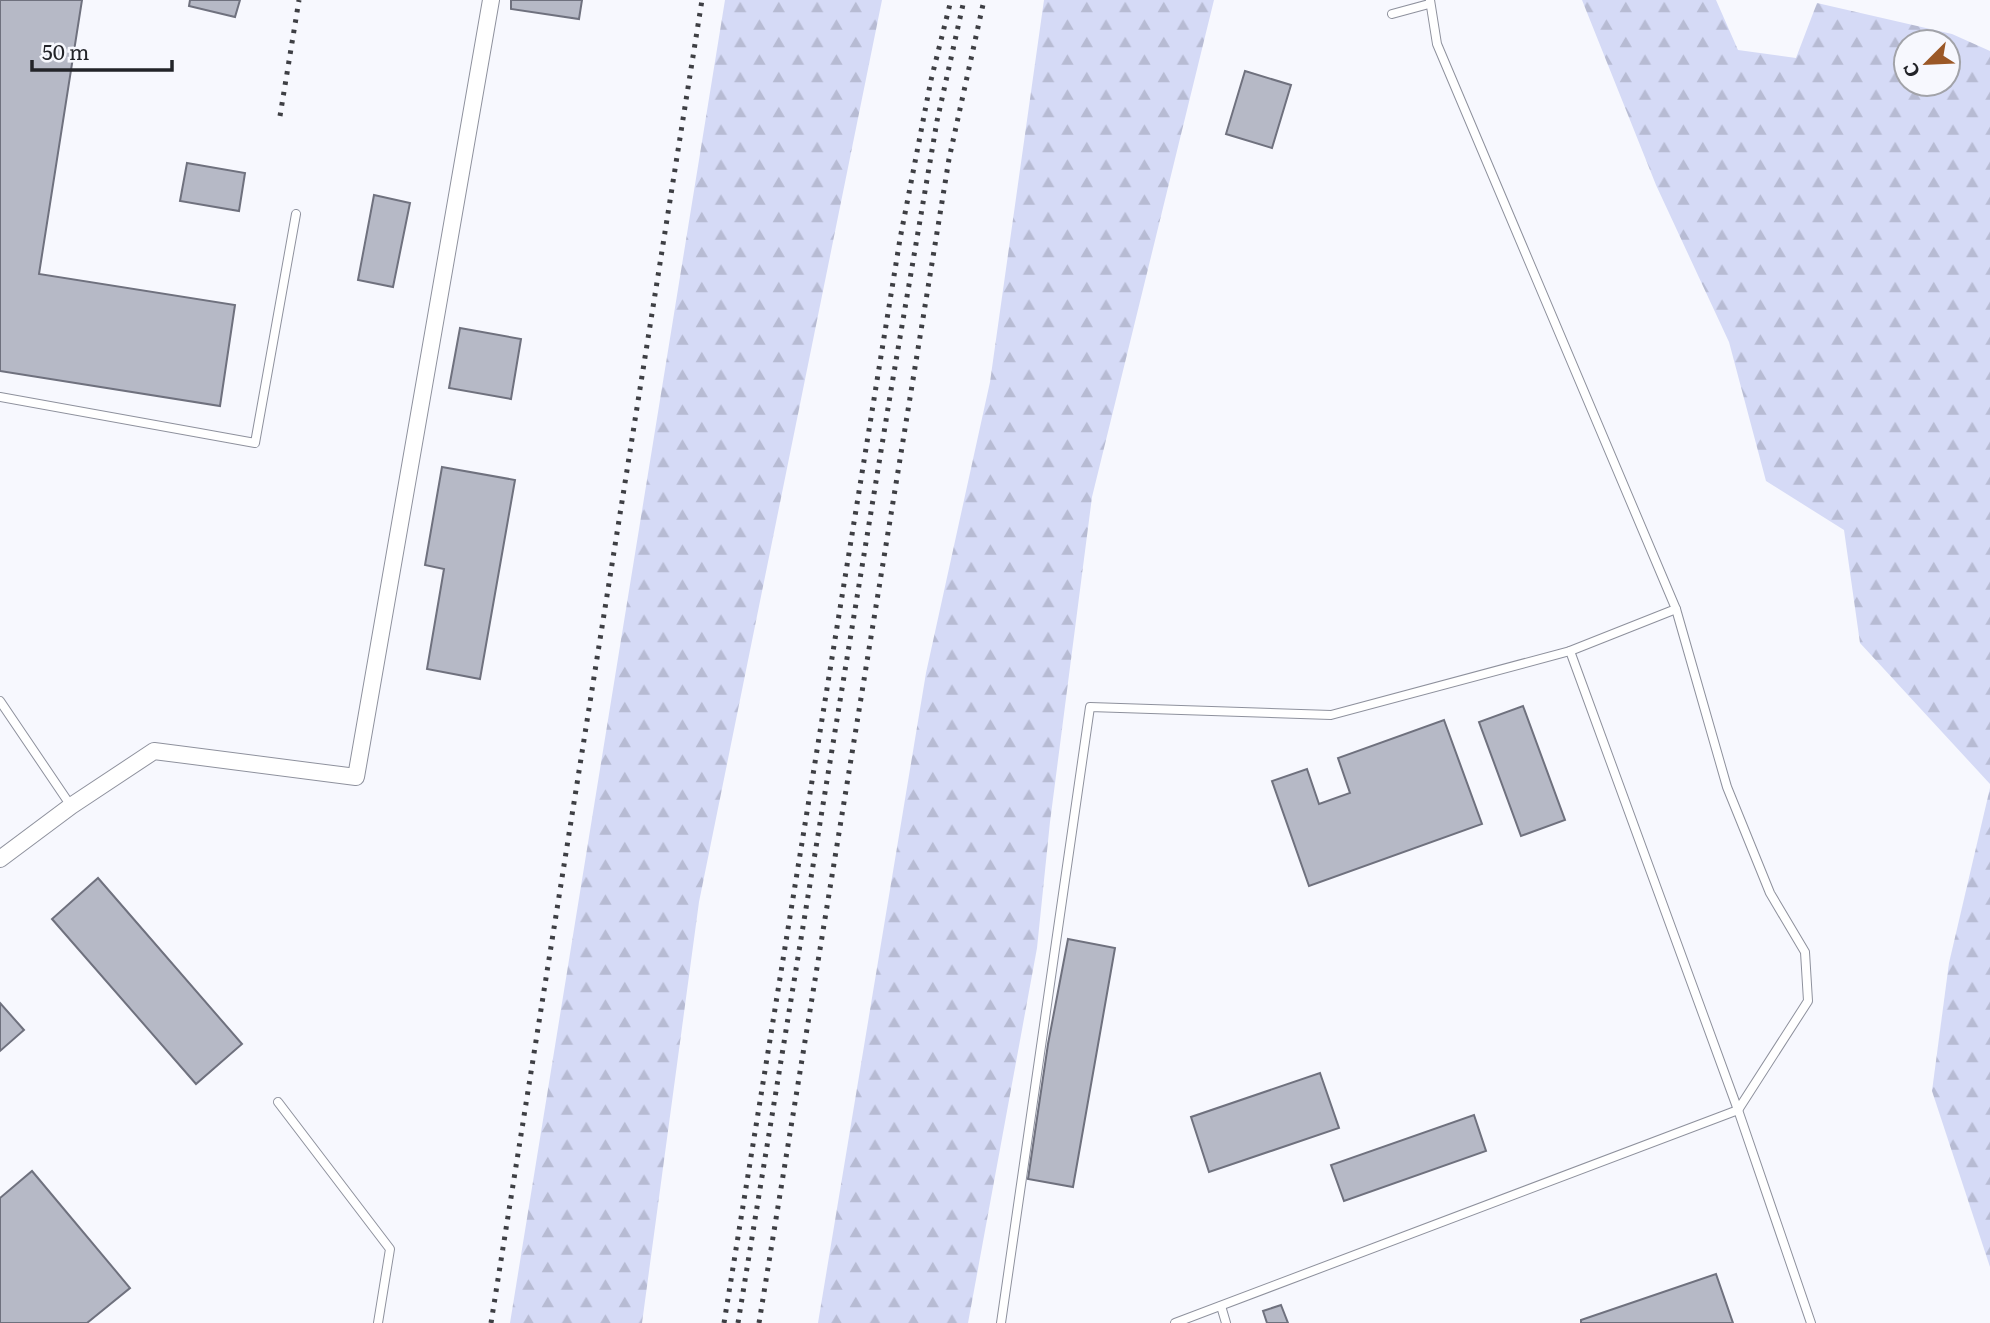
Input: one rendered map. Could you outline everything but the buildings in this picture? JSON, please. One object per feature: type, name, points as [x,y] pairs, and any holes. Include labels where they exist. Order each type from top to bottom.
[{"type":"street","points":[[0,859],[71,806],[154,751],[356,777],[491,0]]},
{"type":"lane","points":[[1175,1323],[1738,1110],[1808,1001],[1805,952],[1770,893],[1727,787],[1676,609],[1437,44],[1429,2],[1392,14]]},
{"type":"lane","points":[[0,397],[256,443],[296,214]]},
{"type":"lane","points":[[1001,1323],[1090,707],[1331,715],[1570,651],[1676,609]]},
{"type":"lane","points":[[1570,651],[1738,1110],[1811,1323]]},
{"type":"lane","points":[[0,701],[71,806]]},
{"type":"lane","points":[[1732,1094],[1738,1110]]},
{"type":"lane","points":[[278,1102],[390,1249],[378,1323]]},
{"type":"lane","points":[[1221,1306],[1226,1323]]},
{"type":"green space","points":[[725,0],[882,0],[699,902],[642,1323],[510,1323]]},
{"type":"green space","points":[[1044,0],[1214,0],[1092,497],[1050,822],[1037,948],[968,1323],[818,1323],[926,673],[990,382]]},
{"type":"green space","points":[[1582,0],[1716,0],[1738,50],[1796,58],[1817,3],[1926,28],[1892,28],[1892,98],[1962,98],[1962,38],[1990,51],[1990,784],[1860,643],[1844,530],[1766,481],[1729,342],[1656,185]]},
{"type":"green space","points":[[1990,788],[1990,1267],[1932,1091],[1949,963]]},
{"type":"railway","points":[[280,116],[299,0]]},
{"type":"railway","points":[[491,1323],[702,0]]},
{"type":"railway","points":[[724,1323],[900,239],[931,80],[951,0]]},
{"type":"railway","points":[[738,1323],[891,390],[937,121],[964,0]]},
{"type":"railway","points":[[759,1323],[949,159],[984,0]]}]
